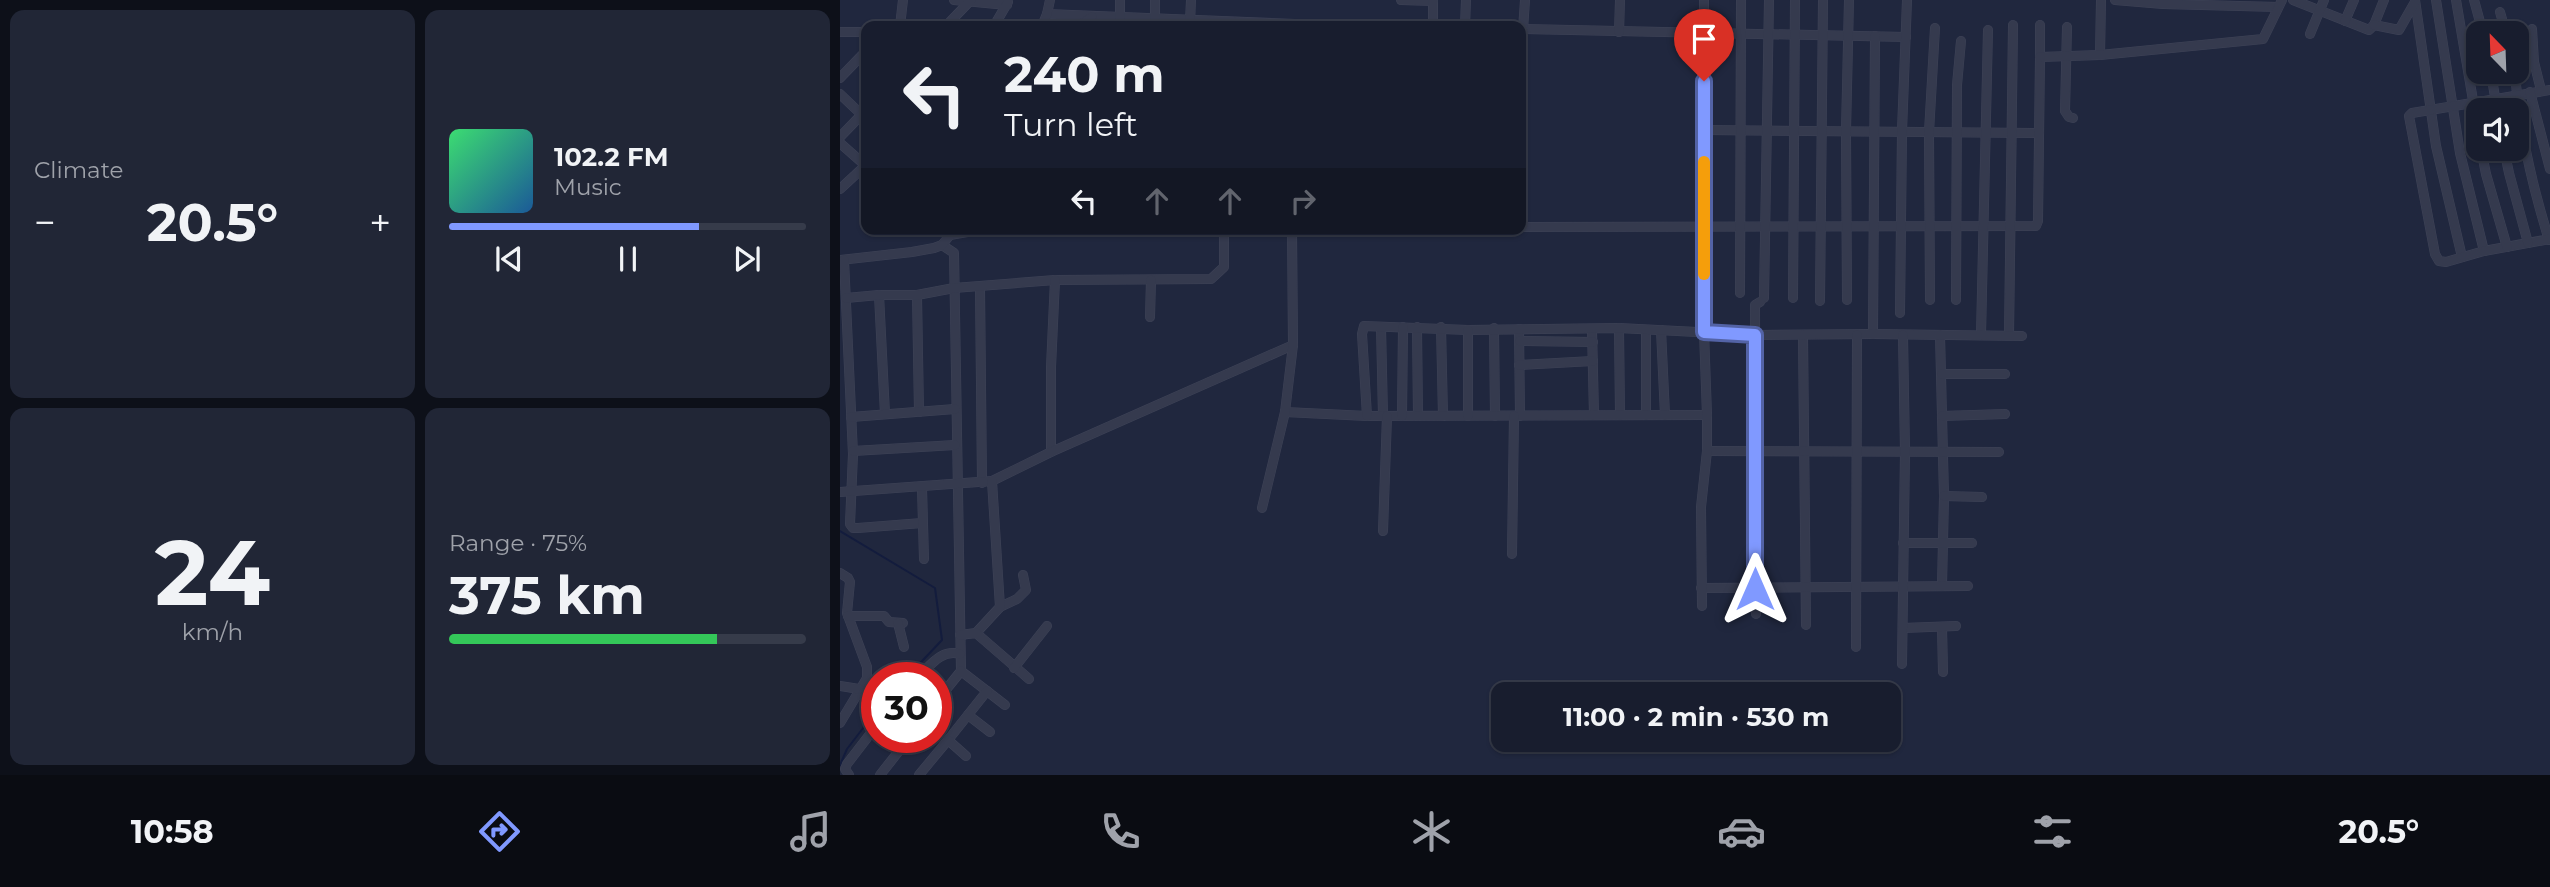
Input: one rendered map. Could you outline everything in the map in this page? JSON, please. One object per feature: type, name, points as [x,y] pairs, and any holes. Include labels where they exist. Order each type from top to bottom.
[{"type":"street","points":[[901,21],[903,0]]},
{"type":"street","points":[[954,0],[1008,2],[997,21]]},
{"type":"street","points":[[951,21],[971,0]]},
{"type":"street","points":[[1044,21],[1049,0]]},
{"type":"street","points":[[1120,0],[1120,18]]},
{"type":"street","points":[[1155,20],[1156,0]]},
{"type":"street","points":[[1190,21],[1191,0]]},
{"type":"street","points":[[1401,0],[1433,0],[1433,21]]},
{"type":"street","points":[[1465,21],[1466,0]]},
{"type":"street","points":[[1523,21],[1525,0]]},
{"type":"street","points":[[1619,32],[1620,0]]},
{"type":"street","points":[[1702,606],[1701,507],[1707,451],[1704,332],[1704,0]]},
{"type":"street","points":[[1740,293],[1738,228],[1741,0]]},
{"type":"street","points":[[1756,614],[1755,305],[1762,300],[1766,226],[1769,0]]},
{"type":"street","points":[[1793,298],[1795,0]]},
{"type":"street","points":[[1820,301],[1823,0]]},
{"type":"street","points":[[1847,300],[1846,131],[1849,0]]},
{"type":"street","points":[[1900,313],[1907,0]]},
{"type":"street","points":[[2101,0],[2101,55]]},
{"type":"street","points":[[2040,57],[2101,55],[2263,39],[2280,4],[2163,4],[2115,0]]},
{"type":"street","points":[[2293,0],[2369,30],[2374,25],[2384,0]]},
{"type":"street","points":[[2310,34],[2325,0]]},
{"type":"street","points":[[2345,21],[2354,0]]},
{"type":"street","points":[[2436,0],[2460,153],[2484,251]]},
{"type":"street","points":[[2456,0],[2472,98]]},
{"type":"street","points":[[2474,0],[2480,21]]},
{"type":"street","points":[[2374,25],[2399,30],[2415,1]]},
{"type":"street","points":[[2415,1],[2436,146],[2462,257]]},
{"type":"street","points":[[2500,12],[2503,21]]},
{"type":"street","points":[[1047,14],[1172,21]]},
{"type":"street","points":[[1086,21],[1092,17]]},
{"type":"street","points":[[2009,336],[2013,25]]},
{"type":"street","points":[[1526,227],[2036,226],[2040,25]]},
{"type":"street","points":[[2067,27],[2065,111],[2073,118]]},
{"type":"street","points":[[1930,300],[1929,132],[1935,28]]},
{"type":"street","points":[[1526,29],[1906,37]]},
{"type":"street","points":[[2493,84],[2495,98],[2548,90],[2534,62],[2532,29]]},
{"type":"street","points":[[1982,335],[1988,30]]},
{"type":"street","points":[[840,32],[861,32]]},
{"type":"street","points":[[1874,334],[1872,226],[1875,36]]},
{"type":"street","points":[[1956,300],[1957,85],[1961,41]]},
{"type":"street","points":[[840,78],[861,56]]},
{"type":"street","points":[[2466,104],[2431,109],[2409,116],[2435,254],[2439,261],[2446,262],[2484,251],[2549,239],[2519,125],[2517,84]]},
{"type":"street","points":[[2530,92],[2550,169]]},
{"type":"street","points":[[840,94],[861,110]]},
{"type":"street","points":[[840,137],[861,115]]},
{"type":"street","points":[[1704,130],[2039,133]]},
{"type":"street","points":[[840,143],[861,162]]},
{"type":"street","points":[[2484,161],[2507,247]]},
{"type":"street","points":[[2506,161],[2528,243]]},
{"type":"street","points":[[840,189],[861,170]]},
{"type":"street","points":[[922,523],[853,528],[850,524],[845,492],[853,451],[851,417],[845,386],[846,298],[842,260],[912,253],[942,245],[950,235]]},
{"type":"street","points":[[846,298],[917,295],[954,288],[1055,280],[1211,279],[1224,267],[1224,235]]},
{"type":"street","points":[[1262,508],[1285,412],[1293,345],[1292,235]]},
{"type":"street","points":[[942,245],[954,253],[955,445],[961,671],[952,682]]},
{"type":"street","points":[[1051,452],[1055,280]]},
{"type":"street","points":[[1150,317],[1151,280]]},
{"type":"street","points":[[980,287],[987,482],[1000,607]]},
{"type":"street","points":[[879,295],[885,414]]},
{"type":"street","points":[[917,295],[919,412]]},
{"type":"street","points":[[1367,416],[1362,334],[1364,326],[1468,330],[1619,328],[1755,335],[2022,336]]},
{"type":"street","points":[[1381,327],[1385,416],[1383,531]]},
{"type":"street","points":[[1402,416],[1403,327]]},
{"type":"street","points":[[1417,327],[1418,416]]},
{"type":"street","points":[[1441,327],[1443,416]]},
{"type":"street","points":[[1494,328],[1495,416]]},
{"type":"street","points":[[1619,328],[1620,415]]},
{"type":"street","points":[[1512,554],[1519,329]]},
{"type":"street","points":[[1468,330],[1468,416]]},
{"type":"street","points":[[1592,330],[1594,415]]},
{"type":"street","points":[[1646,330],[1646,415]]},
{"type":"street","points":[[1661,330],[1665,415]]},
{"type":"street","points":[[1803,335],[1806,625]]},
{"type":"street","points":[[1856,647],[1857,335]]},
{"type":"street","points":[[1902,664],[1905,452],[1903,335]]},
{"type":"street","points":[[1940,335],[1944,496],[1942,586]]},
{"type":"street","points":[[1520,341],[1593,342]]},
{"type":"street","points":[[845,492],[987,482],[1293,345]]},
{"type":"street","points":[[1519,365],[1593,361]]},
{"type":"street","points":[[1942,374],[2005,374]]},
{"type":"street","points":[[851,417],[955,409]]},
{"type":"street","points":[[1285,412],[1367,416],[1707,415]]},
{"type":"street","points":[[1942,416],[2005,414]]},
{"type":"street","points":[[853,451],[955,445]]},
{"type":"street","points":[[1707,451],[1999,452]]},
{"type":"street","points":[[922,488],[924,559]]},
{"type":"street","points":[[1944,496],[1982,496]]},
{"type":"street","points":[[1903,543],[1972,543]]},
{"type":"street","points":[[840,573],[850,582],[848,616],[867,667],[867,678],[841,721]]},
{"type":"street","points":[[960,635],[976,633],[1000,607],[1017,599],[1026,590],[1023,575]]},
{"type":"street","points":[[1701,588],[1968,586]]},
{"type":"street","points":[[848,616],[884,616],[889,622],[900,623],[904,647]]},
{"type":"street","points":[[1014,668],[1047,626]]},
{"type":"street","points":[[1903,628],[1956,626]]},
{"type":"street","points":[[1942,627],[1943,672]]},
{"type":"street","points":[[976,633],[1028,679]]},
{"type":"street","points":[[933,662],[940,655],[952,652],[960,654]]},
{"type":"street","points":[[961,671],[1005,705]]},
{"type":"street","points":[[840,686],[859,689]]},
{"type":"street","points":[[952,735],[987,691]]},
{"type":"street","points":[[968,715],[990,732]]},
{"type":"street","points":[[952,744],[966,756]]},
{"type":"street","points":[[849,775],[845,769],[847,764],[861,746]]},
{"type":"street","points":[[880,775],[897,753]]},
{"type":"street","points":[[919,775],[937,753]]},
{"type":"waterway","points":[[840,531],[935,588],[942,640],[921,662]]},
{"type":"waterway","points":[[840,765],[847,749],[861,731]]},
{"type":"slow traffic","points":[[1704,162],[1704,274]]},
{"type":"route","points":[[1704,81],[1704,332],[1755,335],[1755,589]]}]
